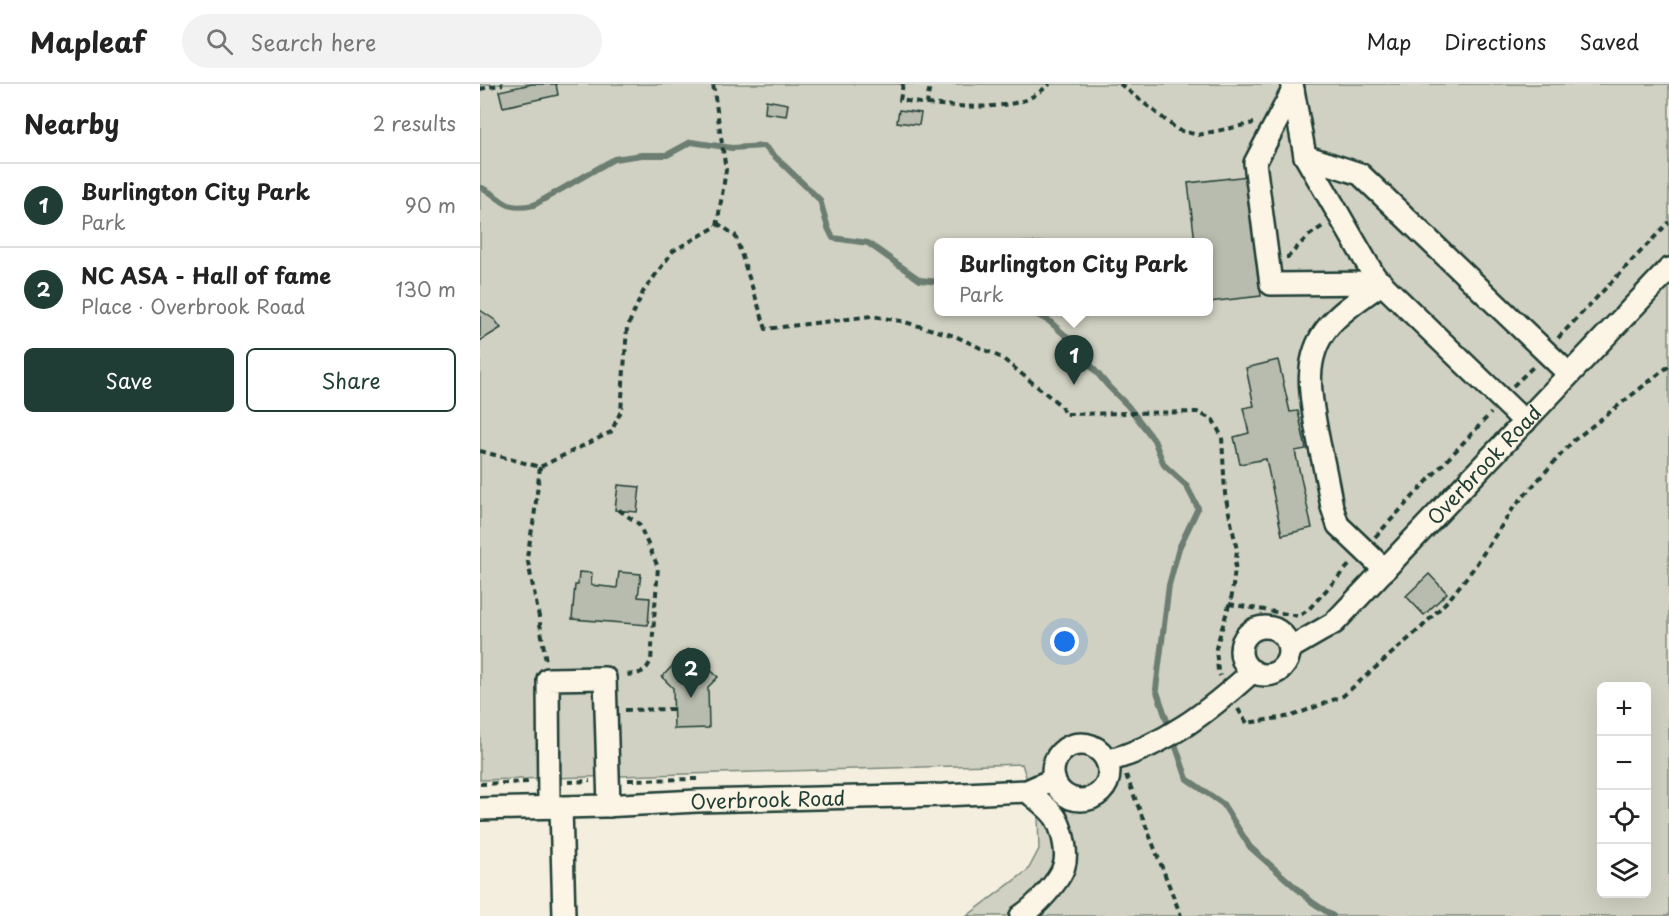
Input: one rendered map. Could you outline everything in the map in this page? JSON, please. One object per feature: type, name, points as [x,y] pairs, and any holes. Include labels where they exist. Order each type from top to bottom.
[{"type":"street","points":[[1293,87],[1255,163],[1271,284],[1382,283]]},
{"type":"street","points":[[1293,87],[1305,156],[1375,277],[1525,422]]},
{"type":"street","points":[[1305,156],[1360,174],[1569,374]]},
{"type":"street","name":"Overbrook Road","points":[[1253,672],[1267,674],[1280,669],[1288,657],[1289,649],[1334,623],[1669,269]]},
{"type":"street","points":[[1382,283],[1340,315],[1327,328],[1312,362],[1310,392],[1332,507],[1338,525],[1385,570]]},
{"type":"street","points":[[1119,754],[1109,770],[1109,779],[1105,788],[1090,799],[1081,801],[1064,794],[1048,772],[1053,770],[1061,753],[1068,747],[1086,745],[1102,754],[1119,754],[1188,725],[1229,694],[1253,672],[1242,659],[1242,643],[1246,636],[1259,627],[1275,629],[1285,638],[1289,649]]},
{"type":"street","points":[[564,916],[555,807],[548,782],[548,679],[605,678],[609,806]]},
{"type":"street","name":"Overbrook Road","points":[[480,809],[1027,791],[1048,772]]},
{"type":"street","points":[[1021,916],[1028,912],[1054,885],[1064,867],[1065,842],[1057,818],[1027,791]]},
{"type":"path","points":[[480,89],[503,84]]},
{"type":"path","points":[[480,451],[540,467],[611,432],[621,411],[627,328],[643,292],[673,250],[717,226],[726,170],[713,84]]},
{"type":"path","points":[[903,84],[900,100],[973,106],[1023,101],[1050,84]]},
{"type":"path","points":[[927,104],[930,84]]},
{"type":"path","points":[[1120,84],[1178,130],[1198,135],[1278,118]]},
{"type":"path","points":[[1268,260],[1288,257],[1308,236],[1338,213]]},
{"type":"path","points":[[1229,604],[1299,616],[1309,609],[1669,222]]},
{"type":"path","points":[[717,223],[735,235],[766,328],[872,316],[901,321],[955,336],[1002,358],[1060,405],[1065,414],[1197,412],[1213,420],[1222,437],[1225,494],[1237,550],[1229,604],[1216,648],[1218,671],[1247,723],[1292,716],[1343,696],[1422,627],[1450,597],[1473,569],[1514,507],[1573,441],[1669,366]]},
{"type":"path","points":[[540,467],[527,557],[547,670]]},
{"type":"path","points":[[605,678],[637,674],[648,669],[651,660],[658,567],[639,524],[619,510]]},
{"type":"path","points":[[606,711],[674,709]]},
{"type":"path","points":[[1048,772],[1056,746],[1076,735],[1099,738],[1119,754],[1181,916]]},
{"type":"path","points":[[480,784],[703,778]]},
{"type":"shaded area","points":[[480,84],[1669,84],[1669,916],[967,916],[1028,870],[1039,849],[1038,814],[1022,764],[480,780]]},
{"type":"building","points":[[532,84],[556,84],[558,95],[503,107],[499,91]]},
{"type":"building","points":[[766,100],[788,104],[786,116],[765,113]]},
{"type":"building","points":[[899,110],[921,113],[919,125],[897,122]]},
{"type":"building","points":[[1248,176],[1261,296],[1213,302],[1213,238],[1195,238],[1188,183]]},
{"type":"building","points":[[480,310],[495,320],[501,328],[480,341]]},
{"type":"building","points":[[1278,360],[1290,412],[1298,411],[1306,449],[1295,451],[1312,528],[1282,535],[1266,459],[1240,464],[1234,437],[1249,433],[1243,408],[1254,406],[1246,368]]},
{"type":"building","points":[[618,485],[640,487],[637,512],[615,510]]},
{"type":"building","points":[[579,572],[592,573],[591,585],[617,588],[619,572],[641,574],[638,597],[650,598],[648,625],[572,619],[575,585],[578,585]]},
{"type":"building","points":[[1429,574],[1447,593],[1424,615],[1406,596]]},
{"type":"building","points":[[688,649],[718,677],[708,687],[709,728],[674,729],[673,688],[662,677]]},
{"type":"waterway","points":[[480,187],[504,203],[524,207],[534,205],[614,159],[642,155],[667,155],[691,142],[732,148],[764,146],[820,200],[833,238],[868,243],[920,280],[934,281]]},
{"type":"waterway","points":[[1040,316],[1066,336],[1128,406],[1154,440],[1164,465],[1186,485],[1198,508],[1179,548],[1169,585],[1156,689],[1187,779],[1223,804],[1250,847],[1312,902],[1333,916]]},
{"type":"place","name":"Burlington City Park","points":[[1074,385]]},
{"type":"place","name":"NC ASA - Hall of fame","points":[[691,698]]}]
